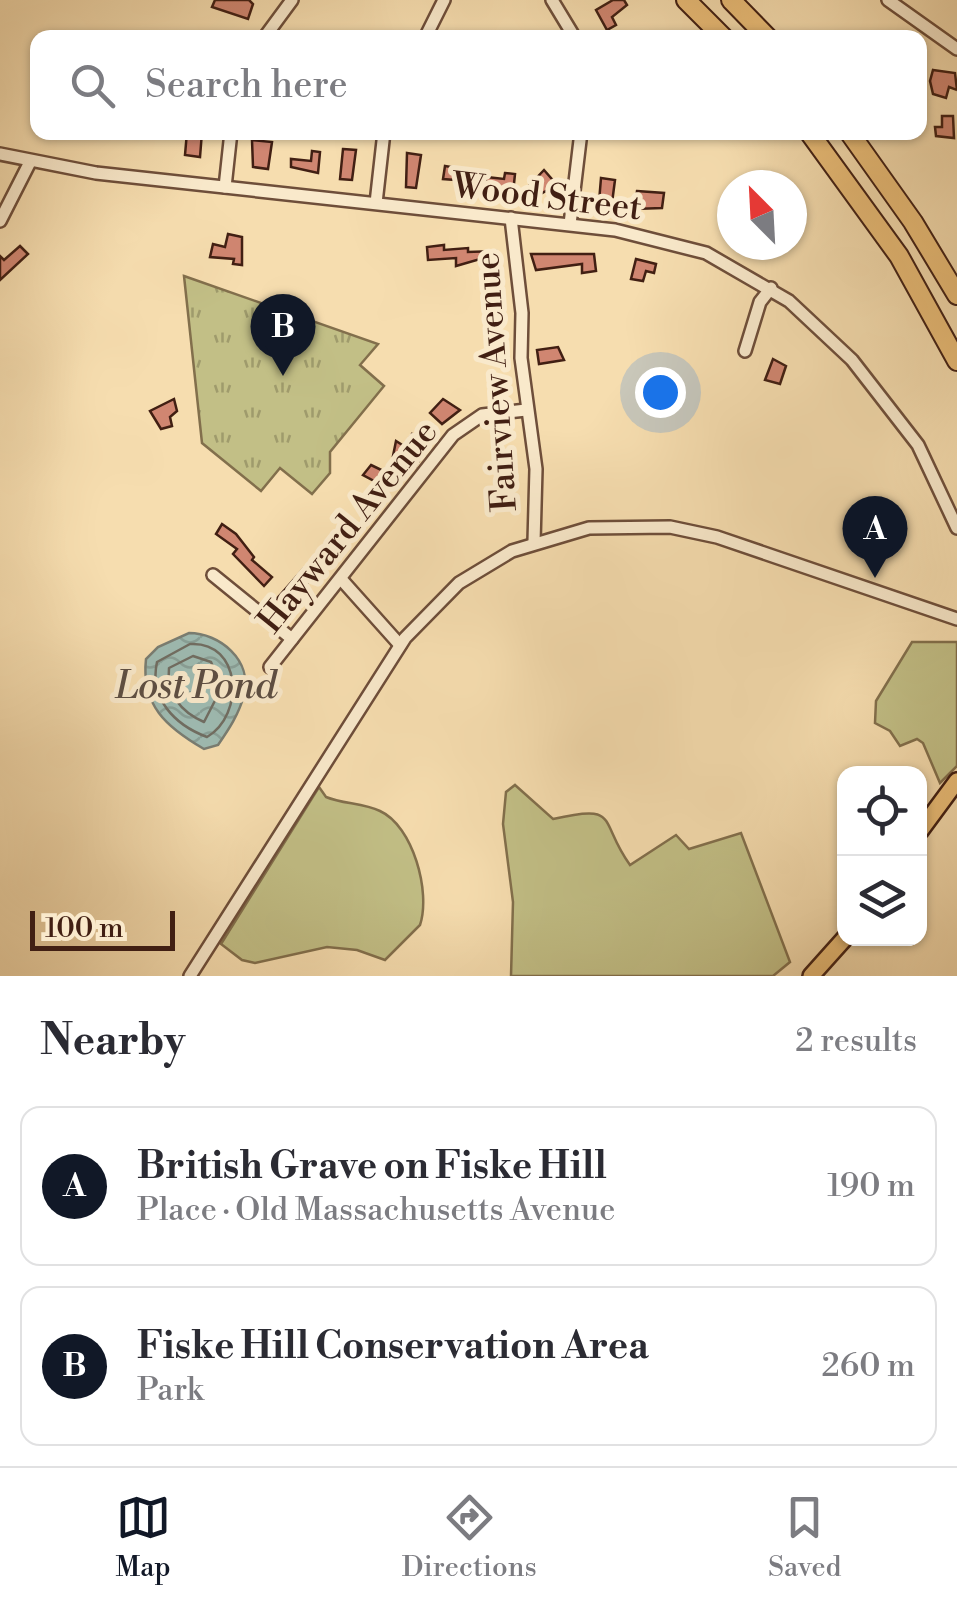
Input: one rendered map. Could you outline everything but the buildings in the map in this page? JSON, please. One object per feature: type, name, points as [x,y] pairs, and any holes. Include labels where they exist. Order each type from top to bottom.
[{"type":"highway","points":[[686,0],[716,30]]},
{"type":"highway","points":[[732,0],[760,30]]},
{"type":"highway","points":[[815,140],[899,256],[957,361]]},
{"type":"highway","points":[[855,140],[957,294]]},
{"type":"main road","points":[[927,821],[957,781]]},
{"type":"main road","points":[[811,976],[838,946]]},
{"type":"street","points":[[270,30],[292,0]]},
{"type":"street","points":[[429,30],[444,0]]},
{"type":"street","points":[[552,0],[570,30]]},
{"type":"street","points":[[888,0],[957,49]]},
{"type":"street","points":[[225,187],[230,140]]},
{"type":"street","points":[[376,203],[383,140]]},
{"type":"street","points":[[570,224],[581,140]]},
{"type":"street","name":"Wood Street","points":[[0,154],[30,162],[225,187],[570,224],[687,246],[771,288],[828,335],[891,406],[928,460],[957,528]]},
{"type":"street","points":[[0,220],[30,162]]},
{"type":"street","name":"Fairview Avenue","points":[[511,218],[526,410],[536,468],[534,542]]},
{"type":"street","points":[[745,351],[760,302],[771,288]]},
{"type":"street","name":"Hayward Avenue","points":[[270,667],[452,434],[482,415],[526,410]]},
{"type":"street","points":[[190,976],[400,646],[432,608],[466,578],[534,542],[605,526],[686,529],[957,619]]},
{"type":"street","points":[[214,575],[292,639]]},
{"type":"street","points":[[340,579],[400,646]]},
{"type":"green space","points":[[184,276],[378,344],[360,365],[384,386],[330,452],[330,473],[312,494],[280,468],[261,491],[202,443]]},
{"type":"green space","points":[[912,642],[957,642],[957,766],[940,783],[923,743],[917,739],[900,746],[890,731],[875,723],[876,701]]},
{"type":"green space","points":[[515,785],[553,819],[589,813],[605,819],[630,865],[676,835],[689,849],[741,833],[790,962],[773,976],[511,976],[513,902],[503,824],[506,792]]},
{"type":"green space","points":[[319,787],[326,797],[380,811],[402,830],[421,878],[420,925],[385,960],[357,950],[327,947],[255,963],[242,960],[221,944]]},
{"type":"water","name":"Lost Pond","points":[[189,633],[222,643],[238,660],[245,682],[242,702],[230,727],[218,745],[204,749],[159,713],[145,675],[146,659],[158,647]]},
{"type":"place","name":"Fiske Hill Conservation Area","points":[[283,376]]},
{"type":"place","name":"British Grave on Fiske Hill","points":[[875,578]]}]
